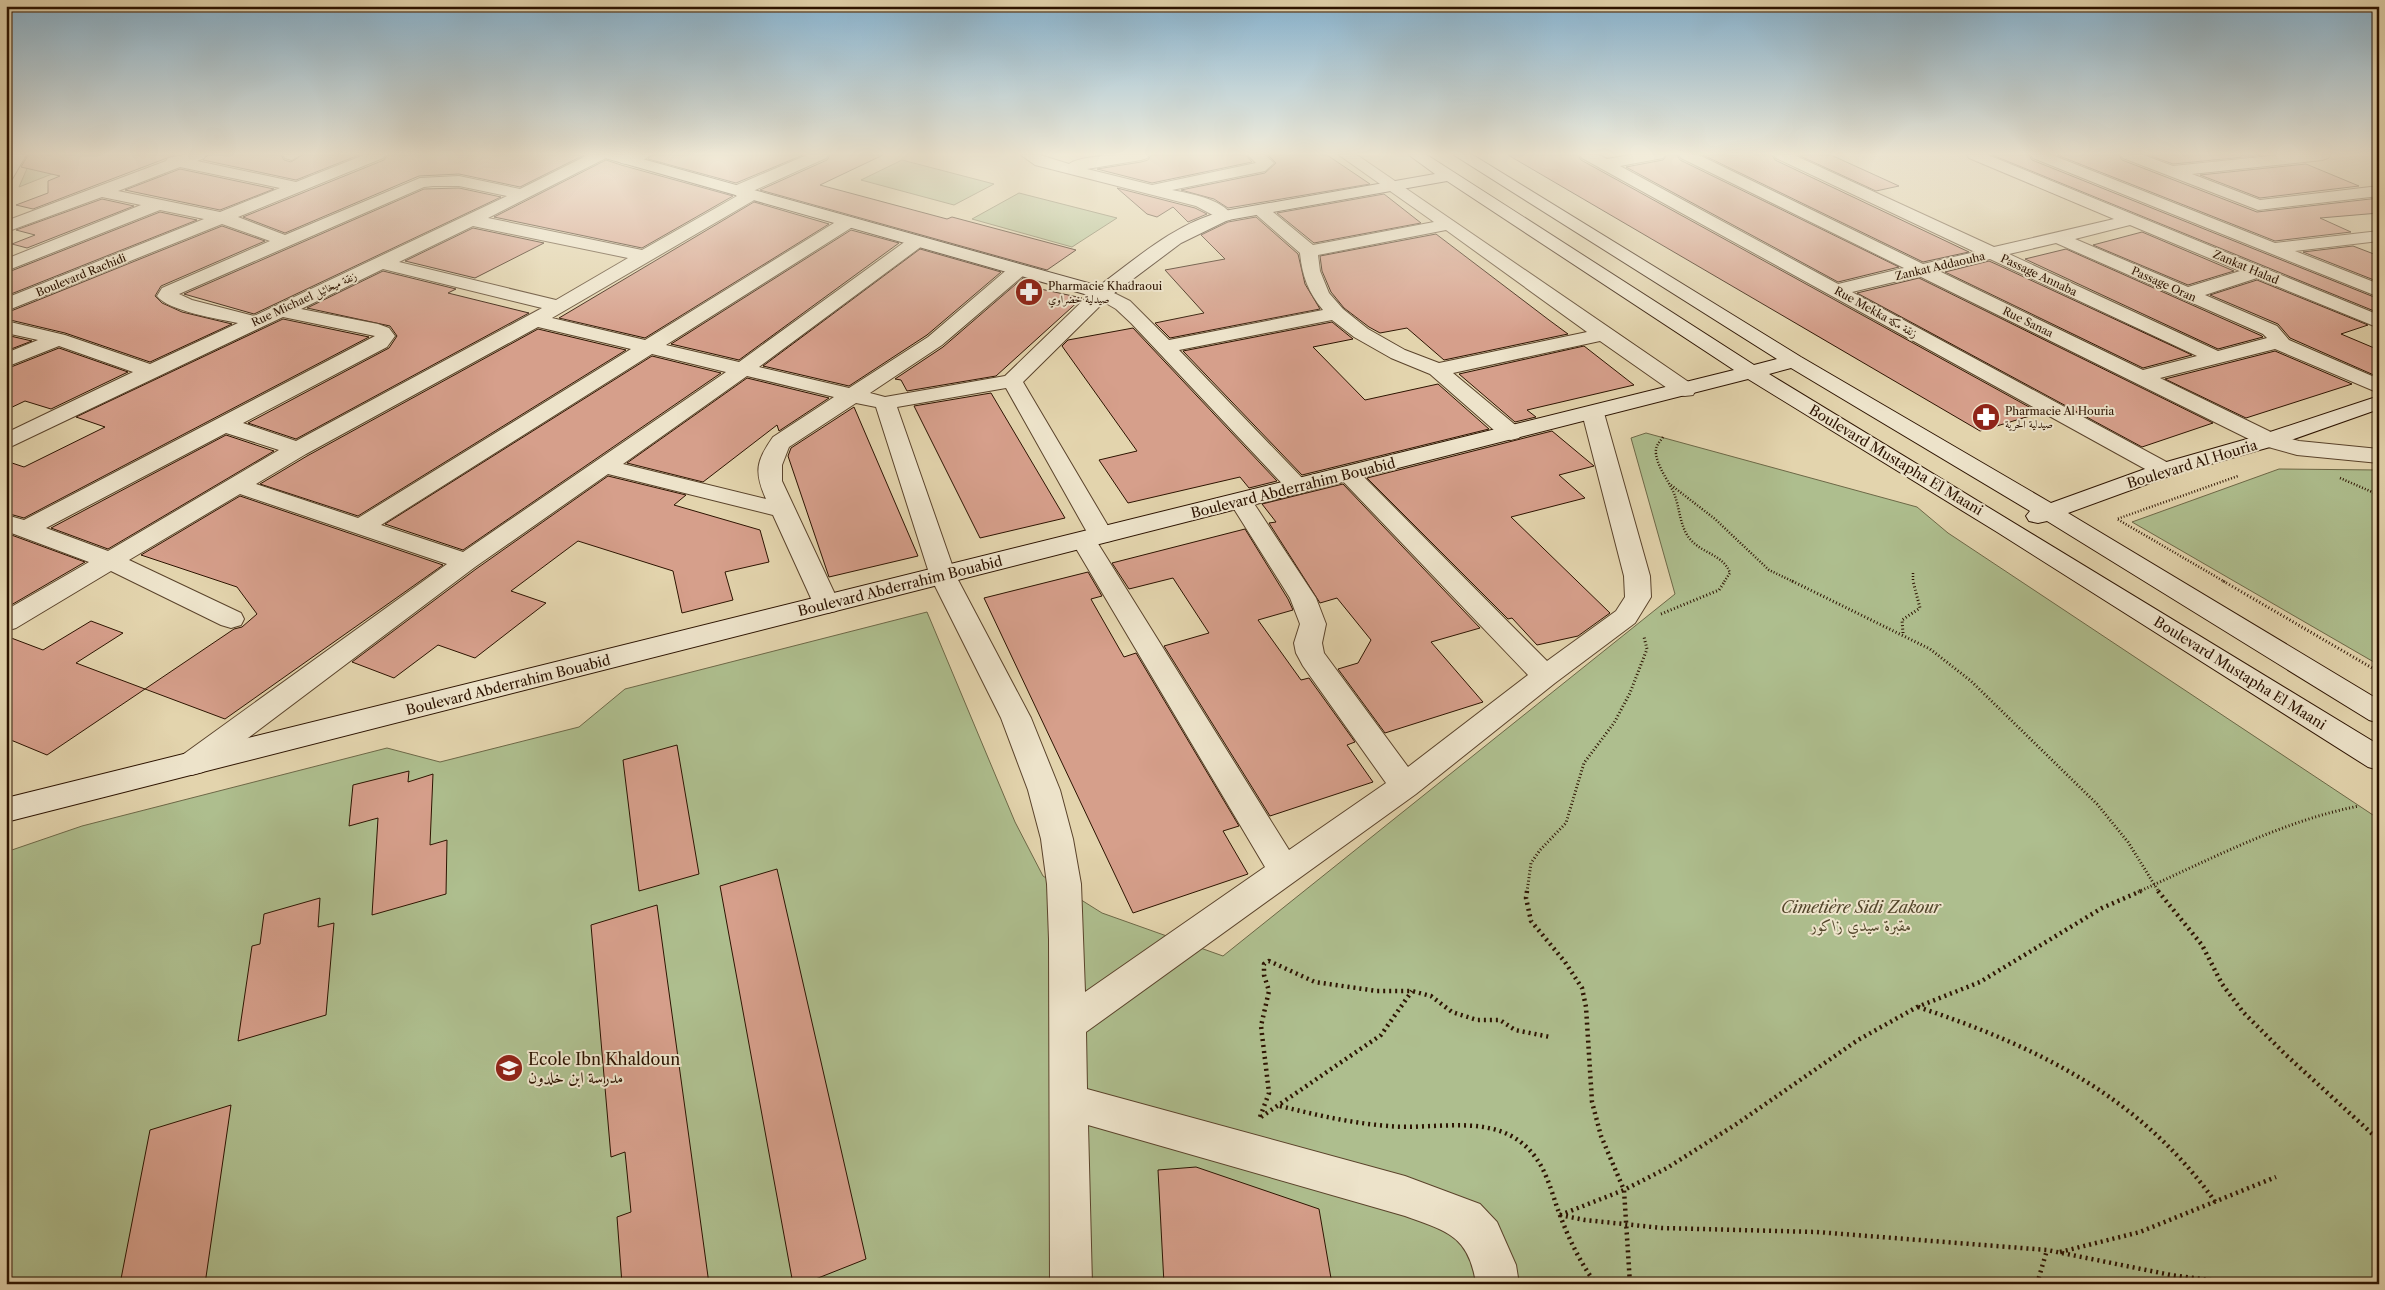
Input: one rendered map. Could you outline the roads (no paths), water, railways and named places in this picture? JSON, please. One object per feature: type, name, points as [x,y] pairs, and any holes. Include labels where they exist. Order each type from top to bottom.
[{"type":"street","points":[[6,227],[38,215]]},
{"type":"street","points":[[6,266],[131,215]]},
{"type":"street","points":[[210,215],[286,241]]},
{"type":"street","name":"Boulevard Rachidi","points":[[6,305],[230,215]]},
{"type":"street","points":[[255,322],[185,304],[167,296],[169,292],[199,278],[345,215]]},
{"type":"street","name":"Rue Michael زنقة ميخائيل","points":[[6,442],[150,370],[282,310],[481,215]]},
{"type":"street","points":[[6,622],[298,449],[535,320],[709,215]]},
{"type":"street","points":[[824,215],[1102,294],[1123,305],[1298,487]]},
{"type":"street","points":[[535,320],[742,370],[856,394],[885,403],[1012,381],[1102,294],[1182,232],[1207,221],[1230,215]]},
{"type":"street","points":[[1266,215],[1309,252],[1311,271],[1320,294],[1336,313],[1362,333],[1398,354],[1436,370],[1511,433]]},
{"type":"street","points":[[1434,215],[1602,335],[1685,390]]},
{"type":"street","name":"Boulevard Mustapha El Maani","points":[[1510,215],[1751,372],[2006,527],[2379,759]]},
{"type":"street","points":[[1559,215],[1794,361],[2049,512],[2379,713]]},
{"type":"street","name":"Rue Mekka زنقة مكة","points":[[1699,215],[2164,470]]},
{"type":"street","name":"Rue Sanaa","points":[[1810,215],[2269,440],[2297,448],[2338,454],[2379,456]]},
{"type":"street","name":"Passage Annaba","points":[[1911,215],[2215,356]]},
{"type":"street","name":"Zankat Halad","points":[[2120,215],[2379,322]]},
{"type":"street","name":"Zankat Addaouha","points":[[1836,290],[2164,215]]},
{"type":"street","points":[[2188,215],[2379,291]]},
{"type":"street","points":[[471,220],[644,256]]},
{"type":"street","points":[[362,526],[848,222]]},
{"type":"street","points":[[1309,252],[1447,225]]},
{"type":"street","points":[[2228,260],[2272,248],[2379,236]]},
{"type":"street","name":"Passage Oran","points":[[2059,238],[2187,294],[2379,386]]},
{"type":"street","points":[[2358,238],[2379,246]]},
{"type":"street","points":[[192,764],[466,562],[742,370],[916,242]]},
{"type":"street","points":[[380,263],[558,306]]},
{"type":"street","points":[[826,605],[770,481],[768,466],[773,453],[781,442],[935,341],[1017,270]]},
{"type":"street","points":[[2187,294],[2258,272]]},
{"type":"street","points":[[16,526],[223,424],[380,343],[384,336],[382,332],[371,328],[282,310]]},
{"type":"street","points":[[1164,347],[1336,313]]},
{"type":"street","points":[[6,327],[58,338],[150,370]]},
{"type":"street","points":[[1436,370],[1602,335]]},
{"type":"street","points":[[2142,377],[2215,356],[2273,336]]},
{"type":"street","points":[[6,361],[58,338]]},
{"type":"street","name":"Boulevard Abderrahim Bouabid","points":[[6,810],[1685,390],[1794,361]]},
{"type":"street","points":[[1012,381],[1093,538],[1285,870]]},
{"type":"street","name":"Boulevard Al Houria","points":[[2006,527],[2164,470],[2269,440],[2379,402]]},
{"type":"street","points":[[885,403],[942,576],[1016,718],[1044,790],[1057,839],[1064,884],[1069,1023],[1071,1284]]},
{"type":"street","points":[[1069,1023],[1405,786],[1545,676],[1626,617],[1638,597],[1637,576],[1592,413]]},
{"type":"street","points":[[223,424],[298,449]]},
{"type":"street","points":[[604,466],[783,510]]},
{"type":"street","points":[[1348,474],[1545,676]]},
{"type":"street","points":[[237,485],[466,562]]},
{"type":"street","points":[[1241,501],[1303,598],[1310,613],[1313,624],[1308,643],[1310,653],[1317,666],[1405,786]]},
{"type":"street","points":[[16,526],[109,560],[231,619]]},
{"type":"street","points":[[1070,1102],[1405,1196],[1465,1218],[1482,1237],[1495,1265],[1498,1284]]},
{"type":"place","name":"Pharmacie Khadraoui صيدلية خضراوي","points":[[1029,292]]},
{"type":"place","name":"Pharmacie Al Houria صيدلية الحرية","points":[[1986,417]]},
{"type":"place","name":"Ecole Ibn Khaldoun مدرسة ابن خلدون","points":[[509,1068]]},
{"type":"park label","name":"Cimetière Sidi Zakour مقبرة سيدي زاكور","points":[[1861,916]]}]
